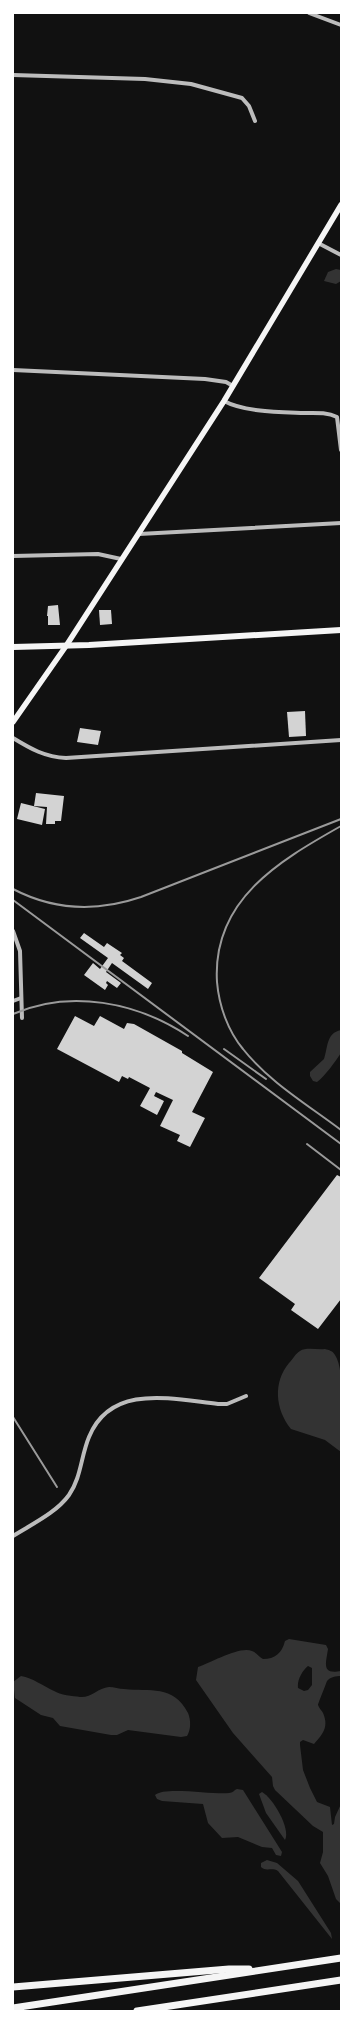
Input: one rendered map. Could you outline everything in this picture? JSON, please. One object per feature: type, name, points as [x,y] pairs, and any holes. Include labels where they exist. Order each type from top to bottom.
[{"type":"highway","points":[[13,2008],[341,1958]]},
{"type":"highway","points":[[13,1987],[230,1969],[263,1970]]},
{"type":"highway","points":[[137,2011],[341,1980]]},
{"type":"main road","points":[[13,722],[66,646],[233,386],[341,205]]},
{"type":"main road","points":[[13,647],[66,646],[341,630]]},
{"type":"street","points":[[309,13],[341,25]]},
{"type":"street","points":[[13,75],[145,78],[191,84],[242,98],[249,106],[256,120]]},
{"type":"street","points":[[318,244],[341,255]]},
{"type":"street","points":[[13,370],[205,378],[226,382],[233,386]]},
{"type":"street","points":[[224,400],[237,406],[292,412],[331,414],[337,417],[341,450]]},
{"type":"street","points":[[139,534],[341,523]]},
{"type":"street","points":[[13,556],[98,554],[121,560]]},
{"type":"street","points":[[13,738],[36,752],[66,758],[341,740]]},
{"type":"street","points":[[13,931],[20,951],[22,1018]]},
{"type":"street","points":[[13,1001],[21,998]]},
{"type":"street","points":[[13,1536],[65,1500],[75,1484],[92,1430],[102,1417],[115,1406],[126,1401],[147,1397],[227,1404],[246,1396]]},
{"type":"shaded area","points":[[336,269],[341,270],[341,281],[336,284],[324,281],[328,272]]},
{"type":"shaded area","points":[[341,1030],[341,1053],[333,1065],[317,1082],[313,1081],[310,1076],[310,1072],[324,1059],[330,1038],[333,1034]]},
{"type":"shaded area","points":[[325,1349],[334,1354],[341,1374],[341,1452],[325,1440],[291,1429],[279,1404],[278,1387],[284,1370],[289,1363],[302,1350]]},
{"type":"shaded area","points":[[289,1639],[326,1645],[328,1649],[326,1667],[330,1671],[341,1671],[341,1676],[333,1677],[327,1681],[318,1704],[325,1718],[324,1730],[314,1744],[303,1740],[300,1742],[300,1745],[303,1770],[310,1788],[317,1802],[330,1807],[332,1825],[334,1824],[335,1817],[341,1804],[341,1904],[336,1899],[328,1876],[320,1863],[323,1852],[323,1832],[313,1826],[275,1790],[272,1777],[233,1733],[196,1680],[198,1667],[233,1653],[246,1650],[252,1651],[263,1659],[271,1658],[280,1652],[285,1641]],"holes":[[[308,1666],[312,1668],[312,1685],[308,1690],[304,1691],[298,1688],[299,1679],[304,1670]]]},
{"type":"shaded area","points":[[21,1676],[34,1680],[60,1693],[80,1697],[88,1696],[101,1689],[109,1687],[152,1690],[168,1693],[182,1704],[188,1713],[190,1728],[187,1736],[181,1737],[128,1730],[117,1735],[111,1735],[60,1726],[53,1718],[41,1715],[15,1698],[13,1682]]},
{"type":"shaded area","points":[[237,1789],[243,1790],[282,1852],[281,1856],[276,1855],[272,1848],[262,1847],[238,1837],[222,1838],[208,1823],[203,1804],[162,1801],[157,1799],[155,1795],[160,1792],[168,1791],[232,1793]]},
{"type":"shaded area","points":[[262,1792],[271,1800],[280,1814],[285,1829],[285,1840],[266,1813],[259,1794]]},
{"type":"shaded area","points":[[267,1860],[277,1863],[298,1881],[331,1933],[332,1939],[278,1871],[261,1867],[261,1863]]},
{"type":"building","points":[[58,605],[60,625],[48,625],[48,606]]},
{"type":"building","points":[[99,610],[111,610],[112,624],[100,625]]},
{"type":"building","points":[[305,711],[306,736],[289,737],[287,712]]},
{"type":"building","points":[[80,728],[101,731],[98,745],[77,742]]},
{"type":"building","points":[[36,793],[64,796],[61,821],[55,821],[55,824],[46,824],[47,807],[34,806]]},
{"type":"building","points":[[21,803],[45,809],[42,825],[17,819]]},
{"type":"building","points":[[84,933],[104,947],[107,943],[122,953],[120,955],[124,958],[122,961],[152,983],[148,989],[112,963],[106,972],[121,983],[117,988],[107,981],[106,983],[108,985],[105,990],[84,975],[93,963],[100,969],[108,958],[80,938]]},
{"type":"building","points":[[75,1016],[94,1026],[100,1016],[124,1029],[127,1023],[134,1024],[182,1051],[182,1053],[213,1072],[192,1112],[205,1118],[190,1147],[177,1141],[180,1135],[160,1126],[173,1100],[156,1092],[154,1096],[164,1101],[157,1115],[140,1106],[150,1088],[129,1077],[128,1079],[122,1076],[119,1082],[57,1049]]},
{"type":"building","points":[[337,1175],[341,1177],[341,1299],[318,1329],[291,1310],[295,1304],[259,1278]]},
{"type":"railway","points":[[13,889],[45,902],[76,907],[92,907],[125,902],[341,819]]},
{"type":"railway","points":[[341,826],[318,839],[273,869],[254,886],[238,906],[226,928],[218,953],[217,982],[225,1018],[238,1042],[253,1061],[277,1083],[341,1130]]},
{"type":"railway","points":[[13,900],[341,1144]]},
{"type":"railway","points":[[13,1014],[35,1006],[57,1002],[80,1001],[103,1003],[147,1015],[168,1024],[188,1036]]},
{"type":"railway","points":[[224,1049],[266,1079]]},
{"type":"railway","points":[[307,1144],[341,1170]]},
{"type":"railway","points":[[13,1417],[57,1487]]}]
